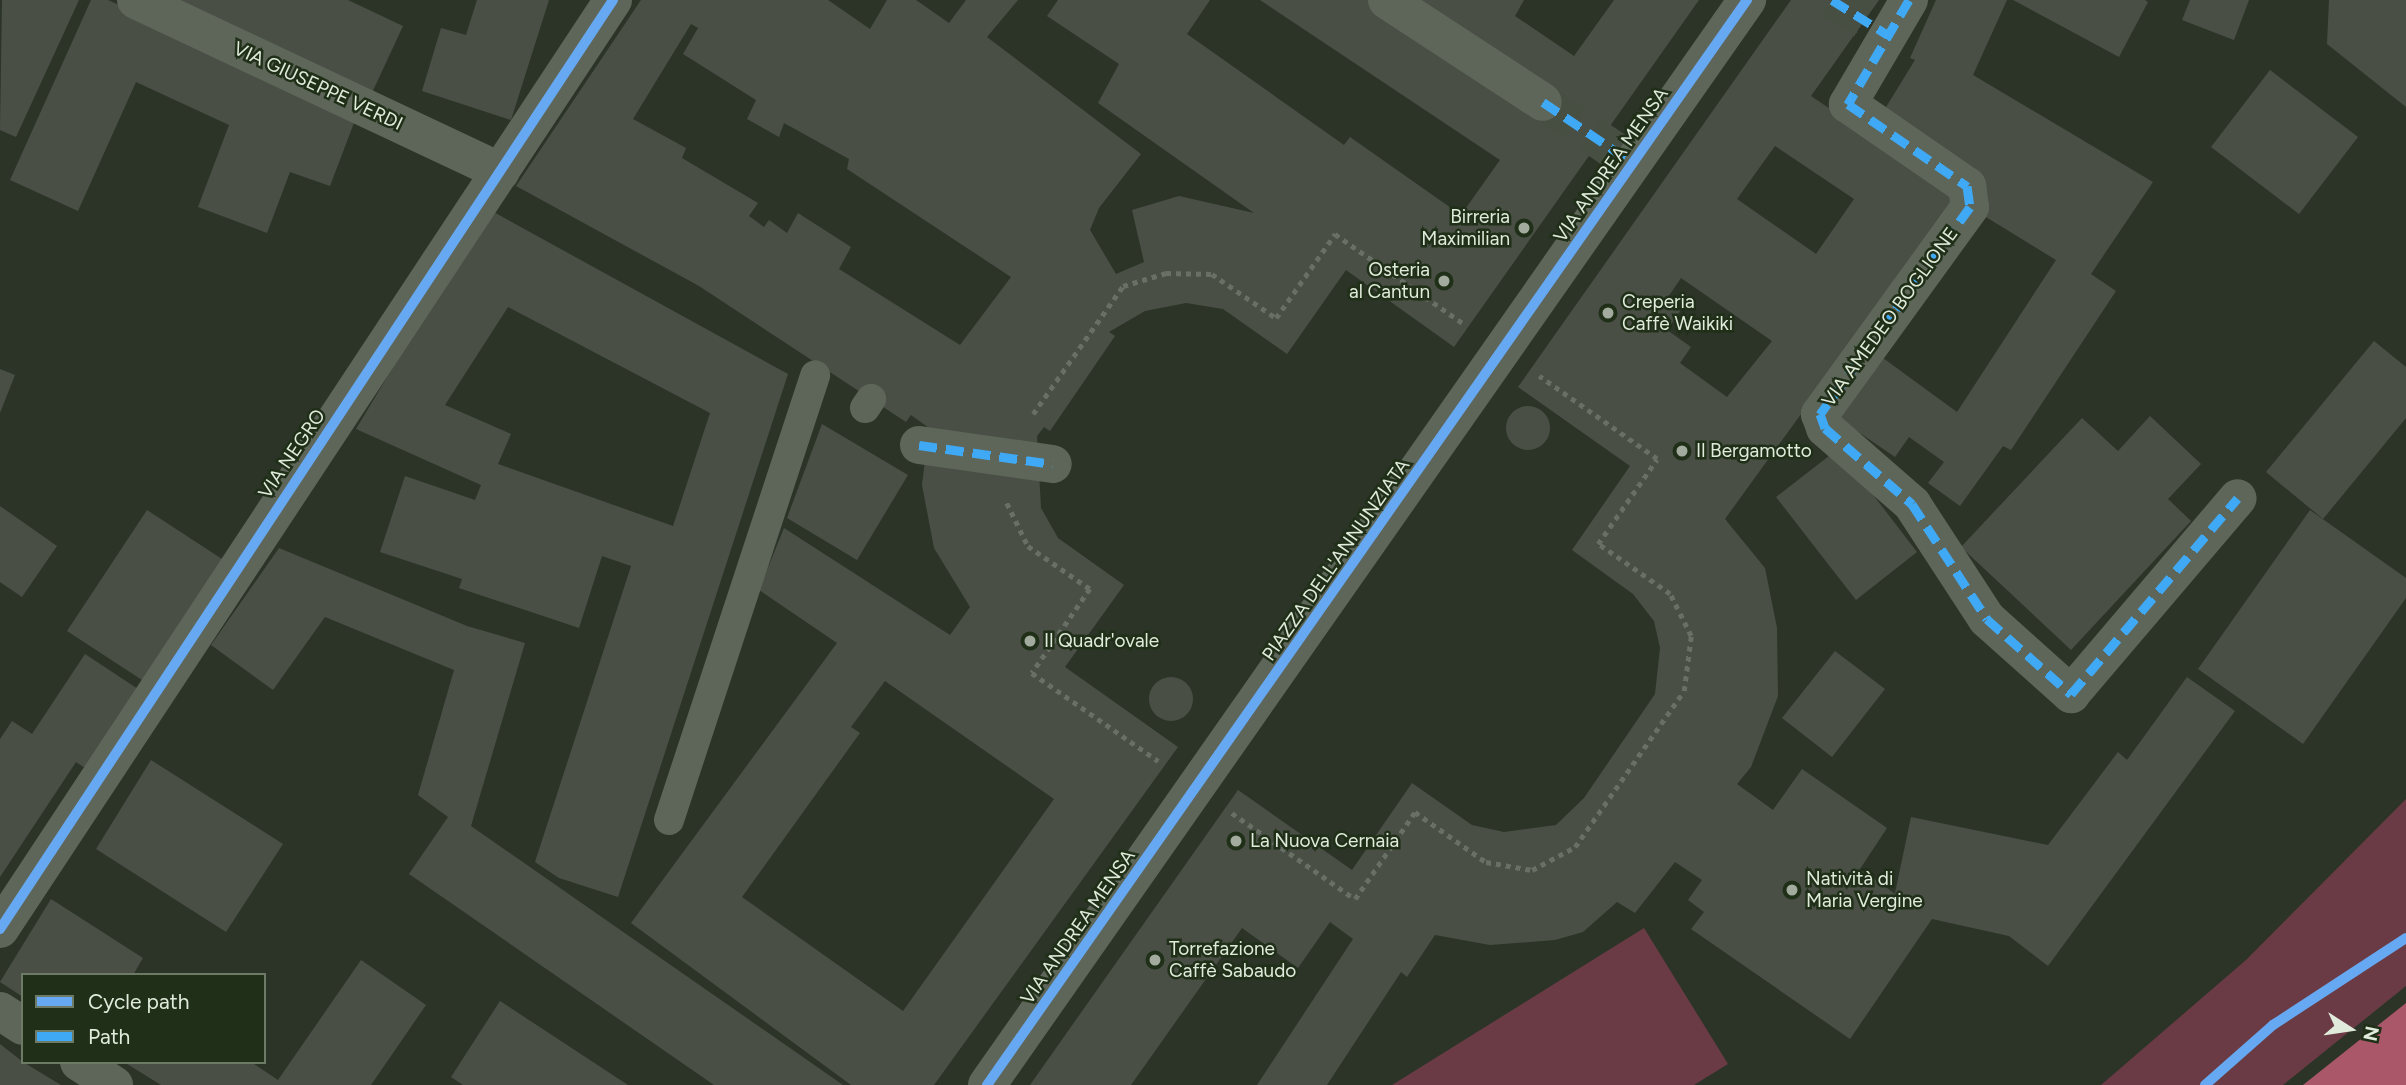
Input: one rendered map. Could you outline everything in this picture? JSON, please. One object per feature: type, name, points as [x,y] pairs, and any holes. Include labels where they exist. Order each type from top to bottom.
[{"type":"street","name":"VIA GIUSEPPE VERDI","points":[[136,0],[500,172]]},
{"type":"street","name":"VIA NEGRO","points":[[0,929],[613,0]]},
{"type":"street","points":[[1387,0],[1543,102]]},
{"type":"street","name":"VIA ANDREA MENSA","points":[[1517,360],[1747,0]]},
{"type":"street","name":"VIA AMEDEO BOGLIONE","points":[[1909,0],[1848,104],[1967,186],[1970,207],[1820,414],[1825,428],[1912,504],[1987,619],[2071,694],[2238,498]]},
{"type":"street","name":"PIAZZA DELL'ANNUNZIATA","points":[[1212,798],[1517,360]]},
{"type":"street","points":[[919,444],[1010,454],[1053,464]]},
{"type":"street","name":"VIA ANDREA MENSA","points":[[987,1085],[1212,798]]},
{"type":"street","points":[[0,1011],[21,1025]]},
{"type":"street","points":[[82,1064],[114,1085]]},
{"type":"lane","points":[[668,820],[815,375]]},
{"type":"path","points":[[1165,765],[1031,673],[1090,589],[1028,546],[1007,508],[1010,454],[1123,286],[1166,273],[1212,274],[1276,318],[1335,234],[1468,327]]},
{"type":"path","points":[[1212,798],[1355,899],[1415,812],[1486,862],[1532,870],[1575,847],[1684,691],[1691,636],[1670,594],[1598,544],[1657,458],[1517,360]]},
{"type":"path","points":[[2394,946],[2406,938]]},
{"type":"shaded area","points":[[2406,799],[2406,986],[2283,1085],[2101,1085],[2246,960]]},
{"type":"shaded area","points":[[1644,928],[1728,1064],[1694,1085],[1392,1085]]},
{"type":"shaded area","points":[[2406,1003],[2406,1085],[2303,1085]]},
{"type":"building","points":[[2,0],[79,0],[16,137],[0,130]]},
{"type":"building","points":[[91,0],[108,0],[357,115],[330,186],[290,172],[267,233],[198,207],[229,125],[136,82],[78,211],[10,180]]},
{"type":"building","points":[[164,0],[348,0],[403,26],[370,97]]},
{"type":"building","points":[[477,0],[549,0],[511,120],[422,91],[441,28],[466,35]]},
{"type":"building","points":[[641,0],[828,0],[870,29],[887,0],[916,0],[949,23],[966,0],[1018,0],[987,37],[1141,154],[1099,208],[1090,230],[1116,274],[1144,262],[1132,210],[1179,196],[1254,213],[1098,103],[1119,64],[1047,16],[1058,0],[1210,0],[1187,34],[1344,145],[1350,137],[1461,215],[1500,160],[1260,0],[1524,0],[1515,16],[1574,56],[1614,0],[1699,0],[1454,347],[1346,270],[1287,354],[1223,309],[1186,303],[1145,311],[1109,332],[1115,336],[1050,431],[1044,427],[1037,436],[1041,508],[1058,538],[1124,585],[1065,667],[1178,747],[934,1085],[851,1085],[631,923],[837,643],[759,590],[784,528],[950,635],[970,607],[934,548],[922,485],[929,428],[911,415],[906,422],[699,286],[516,186]],"holes":[[[691,24],[698,28],[683,54],[756,100],[747,119],[779,137],[784,123],[849,159],[847,169],[1011,277],[960,345],[839,269],[851,247],[798,213],[787,233],[769,220],[764,227],[749,216],[758,203],[682,158],[686,148],[633,119]],[[885,681],[1054,799],[903,1011],[742,897],[860,733],[851,727]]]},
{"type":"building","points":[[1791,0],[1879,0],[1811,96],[1959,196],[1725,519],[1765,568],[1777,628],[1778,696],[1751,767],[1737,784],[1773,810],[1802,769],[1887,828],[1860,869],[1925,915],[1895,893],[1911,817],[2048,845],[2118,752],[2127,760],[2187,677],[2235,711],[2048,966],[2009,936],[1932,919],[1850,1039],[1691,929],[1704,912],[1688,900],[1702,880],[1675,862],[1635,913],[1617,902],[1583,932],[1555,940],[1490,945],[1435,935],[1407,977],[1401,972],[1327,1085],[1257,1085],[1353,939],[1330,922],[1298,968],[1242,928],[1131,1085],[1030,1085],[1238,790],[1352,870],[1412,783],[1472,825],[1504,832],[1556,825],[1584,798],[1655,694],[1660,648],[1654,621],[1633,594],[1572,550],[1630,466],[1518,387]],"holes":[[[1775,146],[1854,199],[1816,254],[1737,199]],[[1681,278],[1772,341],[1727,397],[1680,363],[1691,347],[1667,330],[1681,310],[1666,300]]]},
{"type":"building","points":[[1936,0],[2007,0],[1973,75],[2153,182],[2091,274],[2116,291],[2011,450],[2003,446],[1960,506],[1928,483],[1944,462],[1909,437],[1895,457],[1829,412],[1872,350],[1957,412],[2056,260],[1981,214],[1883,112],[1915,60],[1910,58]]},
{"type":"building","points":[[2013,0],[2145,0],[2148,2],[2119,57]]},
{"type":"building","points":[[2190,0],[2249,0],[2234,40],[2182,20]]},
{"type":"building","points":[[2329,0],[2406,0],[2406,107],[2327,44]]},
{"type":"building","points":[[2270,70],[2358,137],[2299,214],[2211,147]]},
{"type":"building","points":[[488,209],[788,374],[618,897],[559,878],[535,862],[631,566],[602,556],[579,628],[459,588],[462,579],[380,552],[405,476],[475,500],[481,485],[356,429]],"holes":[[[508,307],[710,413],[673,526],[498,464],[511,434],[445,405]]]},
{"type":"building","points":[[2374,341],[2406,367],[2406,418],[2323,519],[2266,472]]},
{"type":"building","points":[[0,369],[15,375],[0,413]]},
{"type":"building","points":[[1528,406],[1544,412],[1550,428],[1544,444],[1528,450],[1512,444],[1506,428],[1512,412]]},
{"type":"building","points":[[2150,416],[2201,464],[2168,499],[2191,521],[2071,650],[1961,547],[2082,418],[2118,451]]},
{"type":"building","points":[[822,424],[908,475],[857,560],[787,518]]},
{"type":"building","points":[[1838,449],[1917,552],[1856,600],[1776,497]]},
{"type":"building","points":[[0,506],[57,546],[22,597],[0,582]]},
{"type":"building","points":[[147,510],[222,559],[142,680],[67,631]]},
{"type":"building","points":[[2310,510],[2406,578],[2406,598],[2303,744],[2198,669]]},
{"type":"building","points":[[279,548],[467,626],[525,643],[471,826],[843,1085],[714,1085],[409,874],[448,817],[418,795],[454,670],[325,617],[273,690],[211,645]]},
{"type":"building","points":[[1835,651],[1885,689],[1832,757],[1782,718]]},
{"type":"building","points":[[85,654],[141,691],[88,770],[76,762],[0,877],[0,739],[12,721],[32,734]]},
{"type":"building","points":[[1171,677],[1186,684],[1193,699],[1186,714],[1171,721],[1156,714],[1149,699],[1156,684]]},
{"type":"building","points":[[151,760],[283,844],[226,932],[96,849]]},
{"type":"building","points":[[51,899],[143,958],[134,973],[21,973],[21,996],[0,982]]},
{"type":"building","points":[[361,960],[426,1005],[371,1085],[161,1085],[127,1064],[254,1064],[278,1080]]},
{"type":"building","points":[[500,1001],[628,1085],[463,1085],[451,1077]]},
{"type":"building","points":[[0,1044],[21,1060],[21,1064],[26,1064],[61,1085],[0,1085]]},
{"type":"tunnel","points":[[1832,0],[1888,35]]},
{"type":"tunnel","points":[[1543,102],[1633,163]]},
{"type":"marked path","points":[[1832,0],[1888,35]]},
{"type":"marked path","points":[[1909,0],[1848,104],[1967,186],[1970,207],[1820,414],[1825,428],[1912,504],[1987,619],[2071,694],[2238,498]]},
{"type":"marked path","points":[[1543,102],[1633,163]]},
{"type":"marked path","points":[[919,445],[1053,464]]},
{"type":"cycle path","points":[[0,929],[613,0]]},
{"type":"cycle path","points":[[987,1085],[1747,0]]},
{"type":"cycle path","points":[[2205,1085],[2273,1025],[2406,938]]},
{"type":"place","name":"Birreria Maximilian","points":[[1524,228]]},
{"type":"place","name":"Osteria al Cantun","points":[[1444,281]]},
{"type":"place","name":"Creperia Caffè Waikiki","points":[[1608,313]]},
{"type":"place","name":"Il Bergamotto","points":[[1682,451]]},
{"type":"place","name":"Il Quadr'ovale","points":[[1030,641]]},
{"type":"place","name":"La Nuova Cernaia","points":[[1236,841]]},
{"type":"place","name":"Natività di Maria Vergine","points":[[1792,890]]},
{"type":"place","name":"Torrefazione Caffè Sabaudo","points":[[1155,960]]}]
